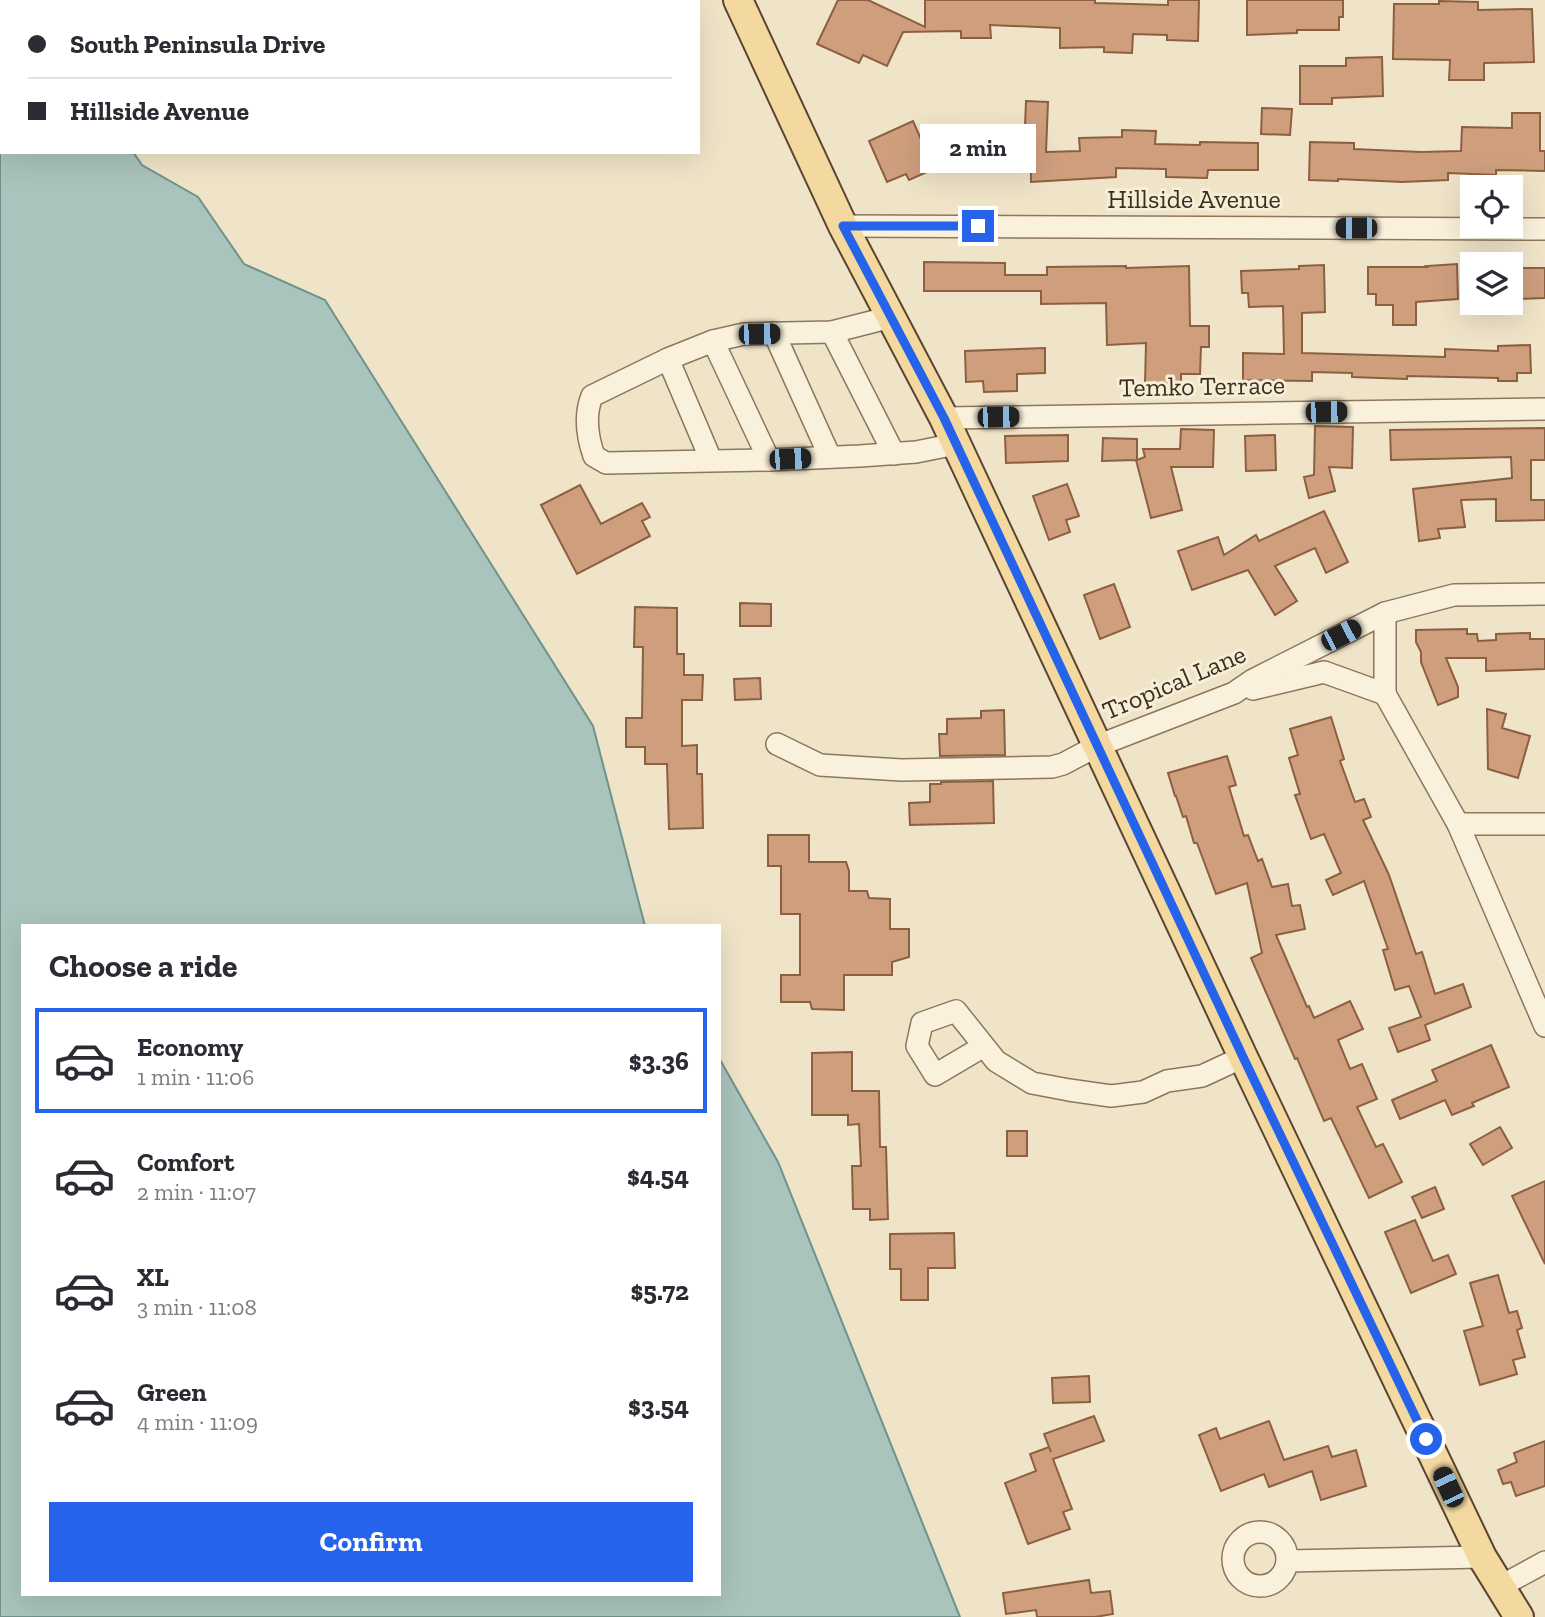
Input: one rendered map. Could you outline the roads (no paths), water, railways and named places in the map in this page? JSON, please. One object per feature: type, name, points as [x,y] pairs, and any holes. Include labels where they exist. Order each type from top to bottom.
[{"type":"main road","points":[[738,0],[843,226],[944,418],[1243,1057],[1482,1557],[1520,1617]]},
{"type":"street","name":"Hillside Avenue","points":[[843,226],[1545,229]]},
{"type":"street","points":[[891,317],[832,332],[744,334],[713,341],[668,359],[592,396],[587,408],[587,437],[594,456],[606,463],[769,460],[894,454],[956,444]]},
{"type":"street","points":[[832,332],[894,454]]},
{"type":"street","points":[[774,333],[830,457]]},
{"type":"street","points":[[713,341],[769,460]]},
{"type":"street","points":[[668,359],[711,460]]},
{"type":"street","name":"Temko Terrace","points":[[944,418],[1545,409]]},
{"type":"street","name":"Tropical Lane","points":[[777,744],[820,765],[901,770],[1052,767],[1097,746],[1234,693],[1253,680],[1385,613],[1454,595],[1545,594]]},
{"type":"street","points":[[1385,613],[1385,694],[1458,824],[1545,1026]]},
{"type":"street","points":[[1234,693],[1324,672],[1385,694]]},
{"type":"street","points":[[1458,824],[1545,824]]},
{"type":"street","points":[[984,1046],[996,1061],[1032,1083],[1111,1096],[1143,1092],[1167,1082],[1202,1076],[1243,1057]]},
{"type":"street","points":[[1287,1561],[1482,1557]]},
{"type":"street","points":[[1501,1586],[1545,1562]]},
{"type":"water","points":[[0,154],[134,154],[142,165],[198,197],[244,264],[325,300],[593,726],[644,924],[21,924],[21,1596],[721,1596],[721,1062],[778,1162],[960,1617],[0,1617]]}]
